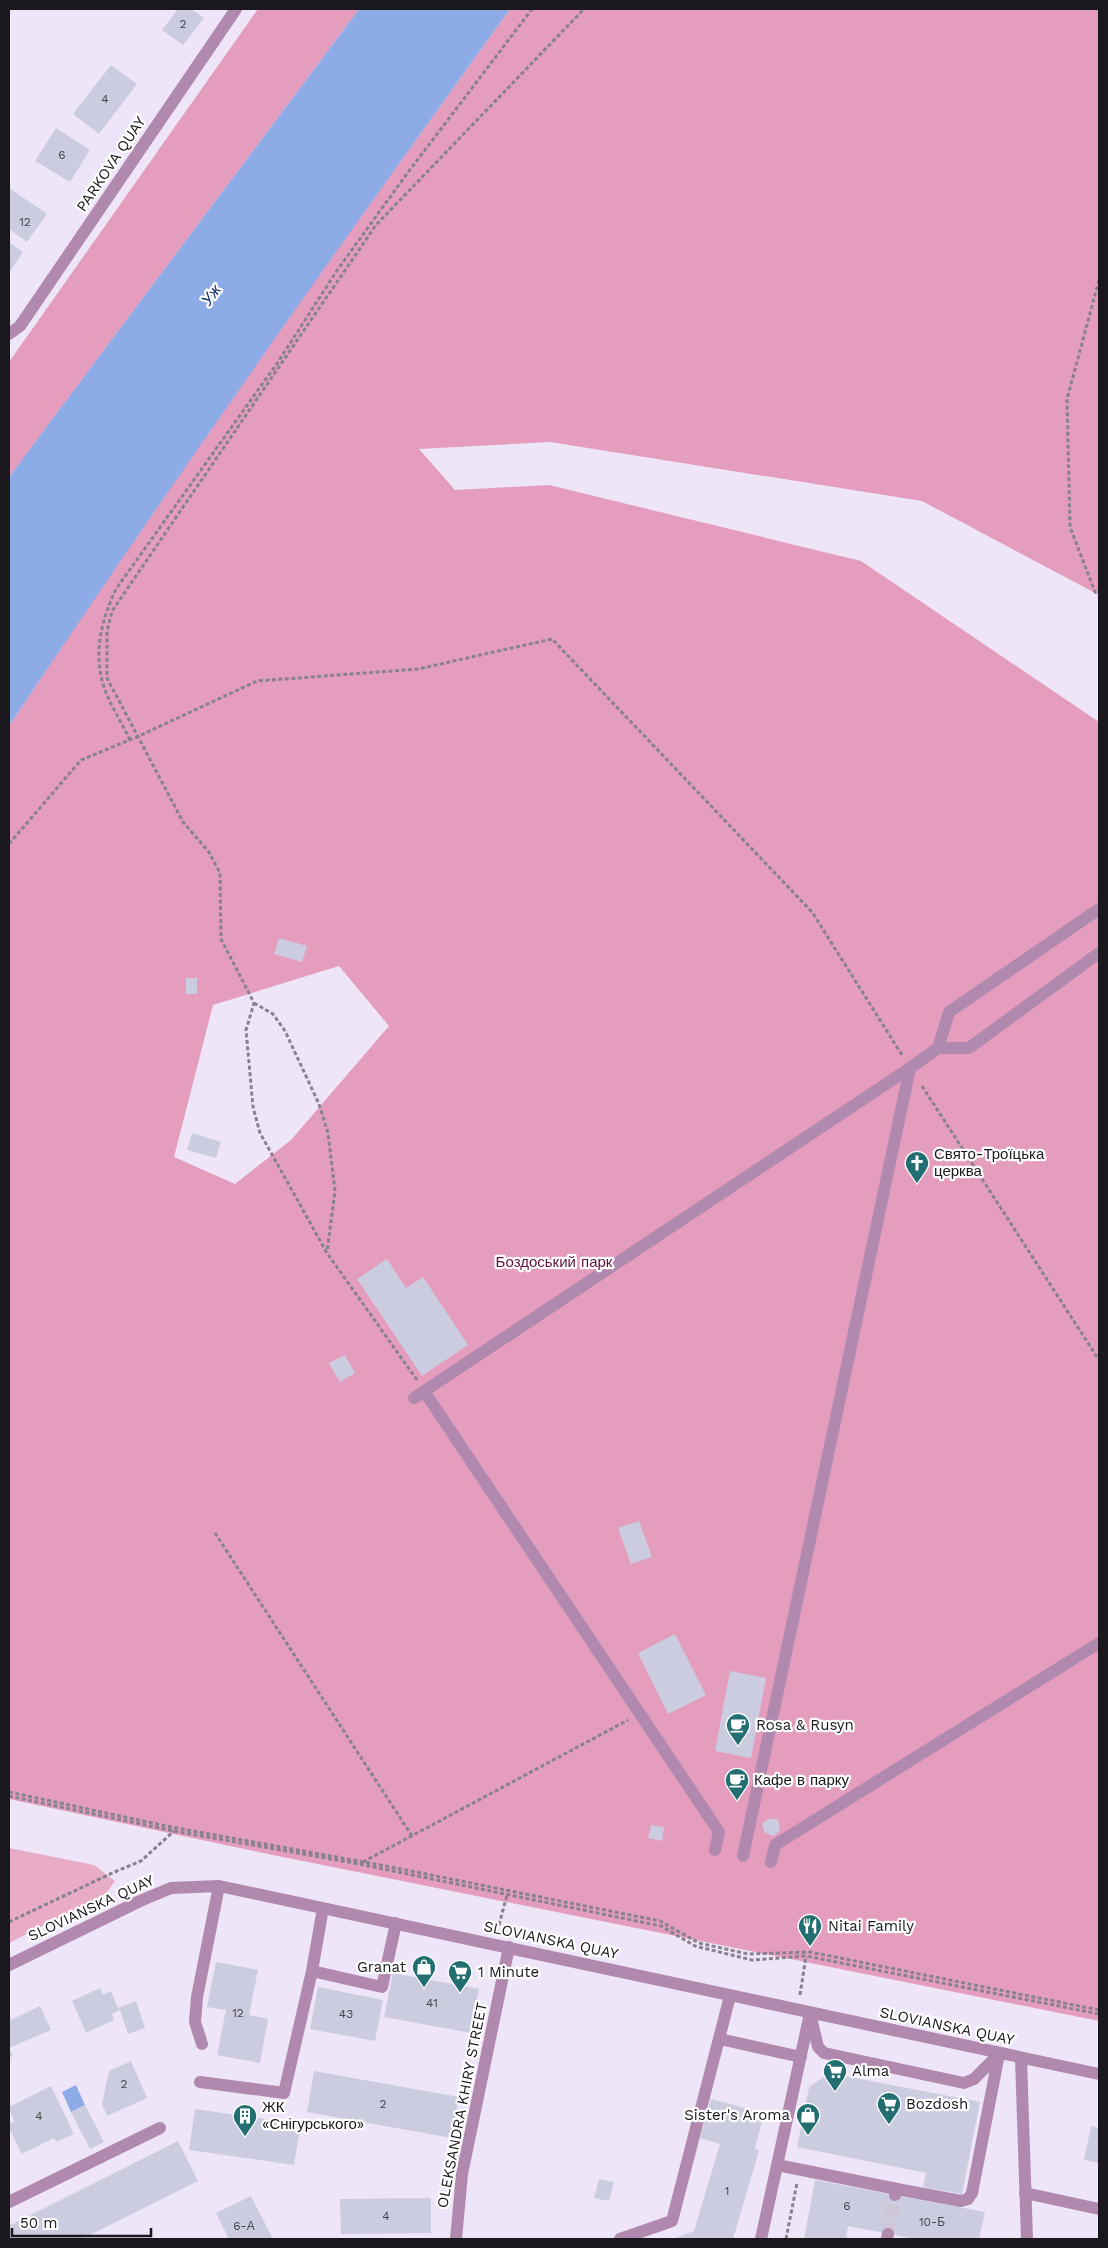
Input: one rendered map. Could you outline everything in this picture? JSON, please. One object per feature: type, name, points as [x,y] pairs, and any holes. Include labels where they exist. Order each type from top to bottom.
[{"type":"street","name":"PARKOVA QUAY","points":[[9,334],[20,326],[236,9]]},
{"type":"street","points":[[938,1048],[949,1012],[1099,909]]},
{"type":"street","points":[[715,1850],[719,1832],[640,1714],[419,1395],[938,1048],[969,1048],[1099,953]]},
{"type":"street","points":[[743,1856],[910,1068]]},
{"type":"street","points":[[771,1862],[775,1845],[1099,1643]]},
{"type":"street","points":[[202,2044],[195,2022],[197,1997],[219,1886]]},
{"type":"street","name":"SLOVIANSKA QUAY","points":[[9,1966],[140,1900],[171,1888],[219,1886],[509,1947],[1021,2059],[1099,2074]]},
{"type":"street","points":[[200,2082],[284,2093],[312,1971],[323,1908]]},
{"type":"street","points":[[312,1971],[382,1987],[396,1923]]},
{"type":"street","name":"OLEKSANDRA KHIRY STREET","points":[[456,2239],[462,2174],[509,1947]]},
{"type":"street","points":[[620,2239],[672,2221],[730,1996]]},
{"type":"street","points":[[810,2013],[818,2048],[824,2053],[964,2083],[974,2079],[999,2054]]},
{"type":"street","points":[[761,2239],[810,2013]]},
{"type":"street","points":[[720,2038],[801,2057]]},
{"type":"street","points":[[777,2165],[896,2192],[961,2201],[968,2199],[972,2193],[999,2054]]},
{"type":"street","points":[[1021,2059],[1027,2239]]},
{"type":"street","points":[[9,2202],[160,2128]]},
{"type":"street","points":[[1025,2193],[1099,2209]]},
{"type":"path","points":[[130,740],[104,688],[98,660],[101,630],[106,610],[116,590],[278,362],[344,261],[406,175],[532,9]]},
{"type":"path","points":[[327,1252],[335,1191],[328,1133],[319,1104],[285,1031],[273,1014],[254,1002],[221,939],[220,873],[209,852],[183,822],[107,678],[107,632],[112,611],[376,225],[584,9]]},
{"type":"path","points":[[1099,280],[1067,399],[1070,527],[1095,592],[1099,595]]},
{"type":"path","points":[[9,844],[81,760],[137,737],[257,681],[418,669],[552,639],[812,912],[910,1068],[1099,1360]]},
{"type":"path","points":[[254,1002],[246,1030],[253,1106],[260,1133],[327,1252],[419,1395]]},
{"type":"path","points":[[215,1533],[412,1836]]},
{"type":"path","points":[[361,1863],[640,1714]]},
{"type":"path","points":[[9,1792],[171,1827],[660,1921],[699,1943],[748,1954],[810,1952],[1099,2012]]},
{"type":"path","points":[[9,1796],[174,1831],[361,1863],[661,1926],[695,1946],[752,1960],[806,1956],[1099,2012]]},
{"type":"path","points":[[9,1922],[141,1861],[174,1831]]},
{"type":"path","points":[[498,1925],[507,1895]]},
{"type":"path","points":[[797,2010],[806,1956]]},
{"type":"path","points":[[786,2239],[800,2170]]},
{"type":"shaded area","points":[[9,1848],[94,1865],[115,1881],[105,1895],[9,1943]]},
{"type":"green space","points":[[258,9],[359,9],[9,477],[9,362]]},
{"type":"green space","name":"Боздоський парк","points":[[510,9],[1099,9],[1099,595],[922,501],[550,442],[419,449],[455,490],[549,485],[861,561],[1099,722],[1099,2021],[268,1854],[9,1799],[9,726],[131,543],[323,269]],"holes":[[[339,966],[389,1026],[291,1140],[235,1184],[174,1157],[213,1005]]]},
{"type":"water","name":"Уж","points":[[359,9],[510,9],[256,365],[9,726],[9,477]]},
{"type":"water","points":[[76,2085],[85,2105],[71,2112],[62,2092]]},
{"type":"building","points":[[178,9],[191,9],[204,18],[183,45],[162,30]]},
{"type":"building","points":[[111,65],[137,84],[99,134],[73,114]]},
{"type":"building","points":[[56,128],[90,150],[70,182],[35,161]]},
{"type":"building","points":[[9,188],[47,214],[27,242],[9,229]]},
{"type":"building","points":[[9,242],[23,252],[9,273]]},
{"type":"building","points":[[279,938],[307,946],[302,962],[274,954]]},
{"type":"building","points":[[186,978],[197,978],[197,994],[186,994]]},
{"type":"building","points":[[192,1133],[221,1142],[216,1158],[187,1150]]},
{"type":"building","points":[[387,1259],[406,1288],[423,1277],[468,1345],[422,1376],[357,1279]]},
{"type":"building","points":[[345,1355],[355,1373],[340,1382],[329,1363]]},
{"type":"building","points":[[639,1521],[652,1557],[631,1564],[618,1528]]},
{"type":"building","points":[[675,1634],[706,1695],[668,1714],[638,1653]]},
{"type":"building","points":[[730,1671],[766,1678],[751,1758],[715,1751]]},
{"type":"building","points":[[768,1819],[778,1819],[780,1830],[774,1836],[765,1833],[762,1824]]},
{"type":"building","points":[[651,1825],[664,1827],[662,1841],[648,1838]]},
{"type":"building","points":[[216,1962],[258,1970],[249,2015],[268,2019],[260,2063],[217,2055],[226,2010],[207,2007]]},
{"type":"building","points":[[393,1973],[479,1989],[471,2033],[384,2017]]},
{"type":"building","points":[[318,1987],[383,2000],[375,2041],[310,2029]]},
{"type":"building","points":[[100,1988],[103,1995],[111,1991],[118,2008],[136,2001],[145,2028],[128,2034],[120,2010],[112,2014],[114,2020],[86,2033],[72,2001]]},
{"type":"building","points":[[40,2006],[51,2030],[9,2048],[9,2021]]},
{"type":"building","points":[[9,2048],[13,2056],[9,2058]]},
{"type":"building","points":[[131,2061],[147,2098],[107,2116],[102,2104],[109,2071]]},
{"type":"building","points":[[314,2071],[459,2097],[452,2138],[307,2112]]},
{"type":"building","name":"Bozdosh","points":[[829,2073],[980,2102],[962,2194],[923,2187],[926,2173],[797,2147],[809,2087]]},
{"type":"building","points":[[51,2086],[74,2134],[56,2142],[54,2138],[22,2154],[9,2128],[9,2124],[14,2122],[9,2107]]},
{"type":"building","points":[[711,2099],[764,2113],[755,2148],[759,2151],[733,2239],[673,2239],[694,2231],[720,2144],[700,2138]]},
{"type":"building","points":[[85,2105],[104,2142],[90,2149],[71,2112]]},
{"type":"building","name":"ЖК «Снігурського»","points":[[195,2109],[301,2124],[294,2165],[189,2150]]},
{"type":"building","points":[[1091,2126],[1099,2128],[1099,2163],[1084,2160]]},
{"type":"building","points":[[178,2141],[198,2181],[82,2239],[9,2239],[9,2226]]},
{"type":"building","points":[[599,2179],[614,2182],[609,2201],[594,2198]]},
{"type":"building","points":[[815,2180],[985,2212],[979,2239],[915,2239],[848,2226],[846,2239],[804,2239]]},
{"type":"building","points":[[251,2196],[273,2239],[229,2239],[216,2213]]},
{"type":"building","points":[[431,2198],[431,2233],[341,2234],[340,2199]]},
{"type":"tunnel","points":[[888,2234],[895,2195]]},
{"type":"place","name":"Свято-Троїцька церква","points":[[917,1184]]},
{"type":"place","name":"Rosa & Rusyn","points":[[738,1746]]},
{"type":"place","name":"Кафе в парку","points":[[737,1801]]},
{"type":"place","name":"Nitai Family","points":[[810,1947]]},
{"type":"place","name":"Granat","points":[[424,1988]]},
{"type":"place","name":"1 Minute","points":[[460,1993]]},
{"type":"place","name":"Alma","points":[[835,2092]]},
{"type":"place","name":"Bozdosh","points":[[889,2125]]},
{"type":"place","name":"Sister's Aroma","points":[[808,2136]]},
{"type":"place","name":"ЖК «Снігурського»","points":[[245,2137]]}]
